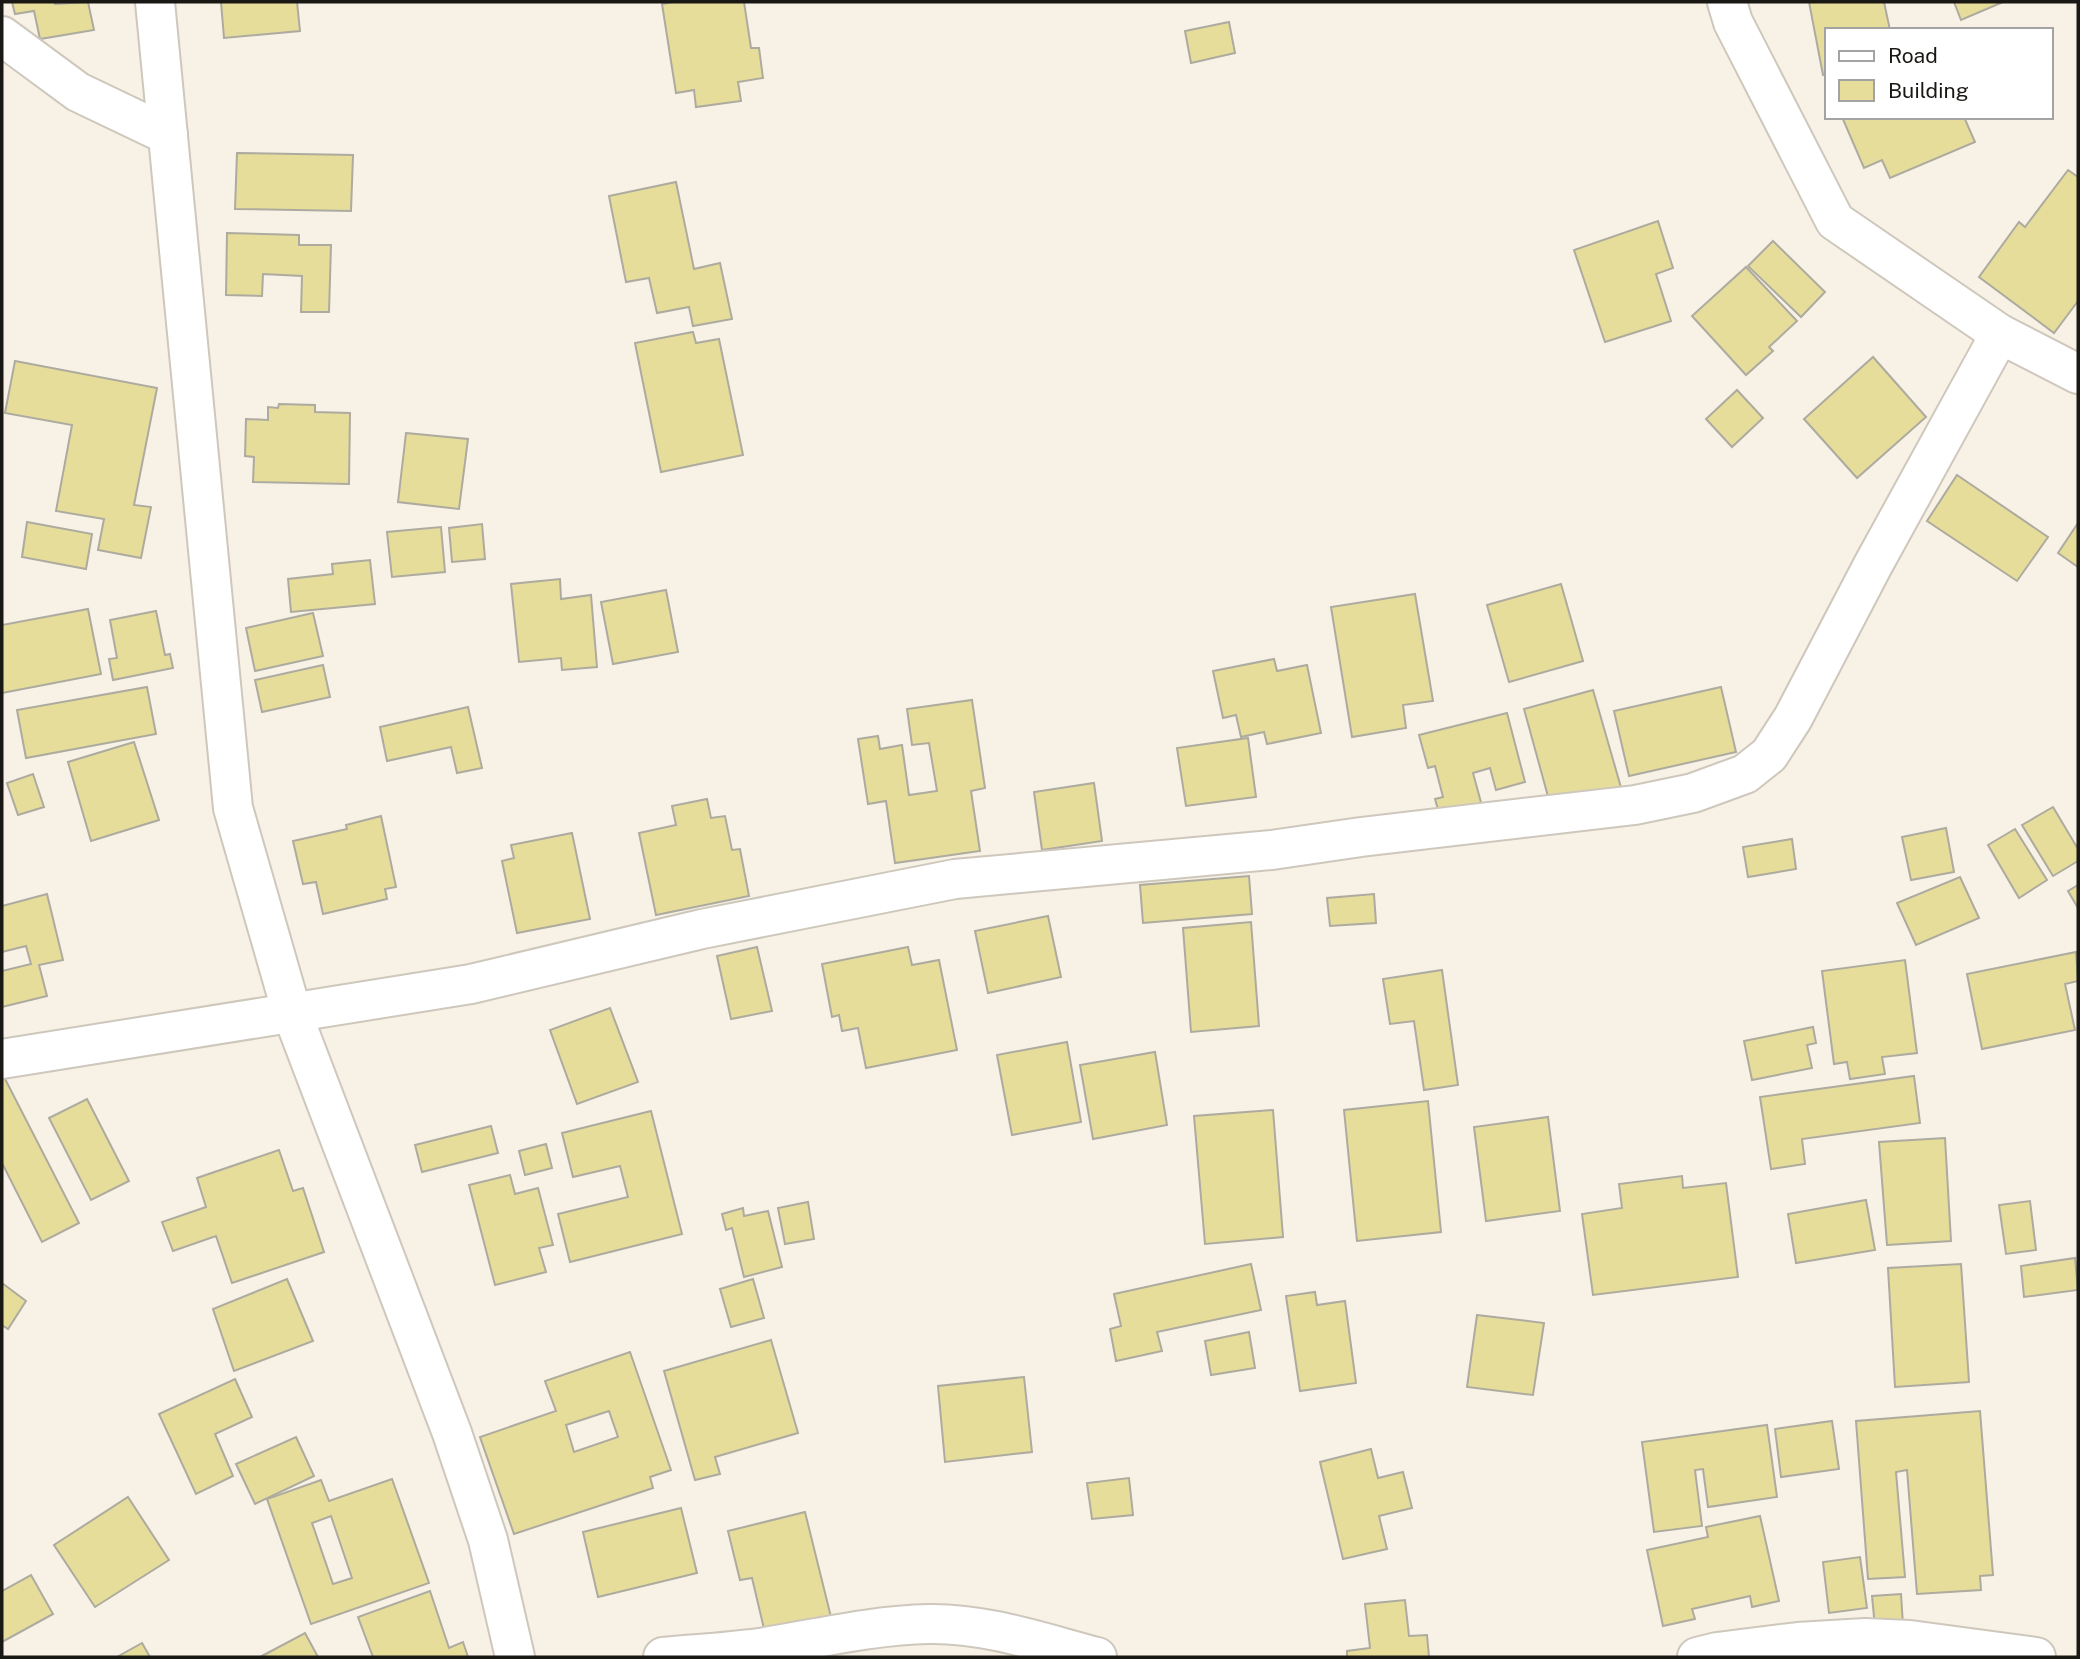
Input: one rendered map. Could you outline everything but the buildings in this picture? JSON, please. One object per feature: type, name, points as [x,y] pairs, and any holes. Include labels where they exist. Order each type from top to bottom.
[{"type":"street","points":[[155,2],[233,808],[292,1013],[453,1433],[488,1540],[515,1657]]},
{"type":"street","points":[[1727,2],[1733,22],[1835,222],[2000,334],[2078,374]]},
{"type":"street","points":[[2,36],[78,92],[168,135]]},
{"type":"street","points":[[2,1059],[471,985],[702,929],[955,879],[1272,850],[1635,805],[1693,793],[1745,774],[1769,755],[1793,718],[1873,565],[2000,334]]},
{"type":"street","points":[[663,1657],[756,1648],[854,1632],[929,1624],[975,1628],[1097,1657]]},
{"type":"street","points":[[1698,1657],[1717,1652],[1798,1642],[1865,1639],[1910,1640],[2036,1657]]}]
